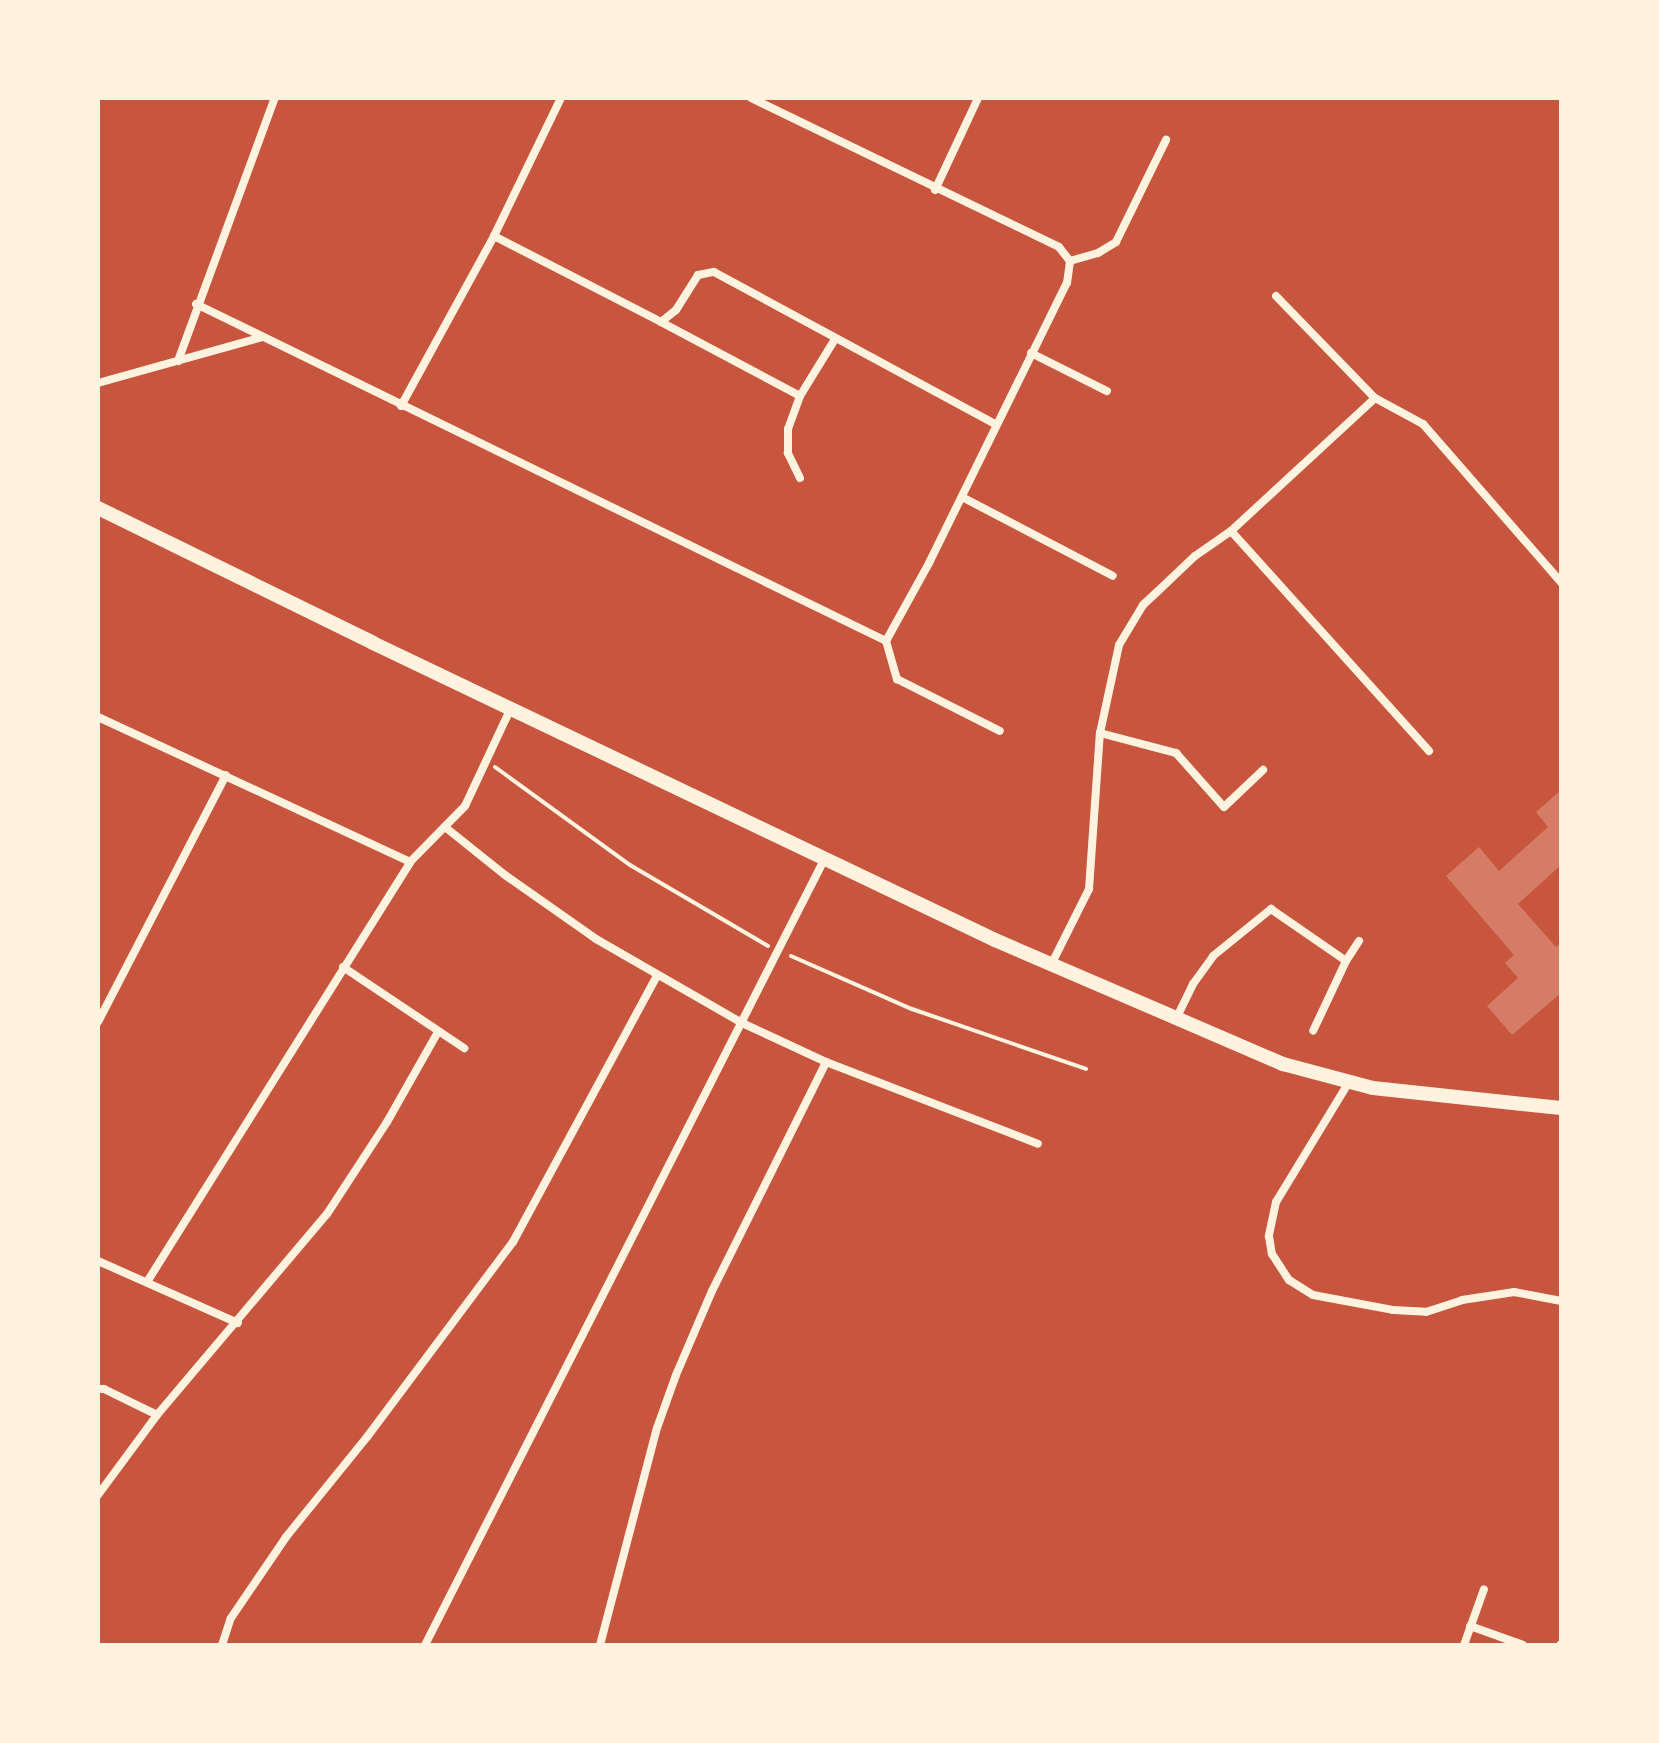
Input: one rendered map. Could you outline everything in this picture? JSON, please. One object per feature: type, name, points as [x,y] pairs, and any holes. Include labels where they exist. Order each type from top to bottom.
[{"type":"street","points":[[178,361],[196,304],[275,98]]},
{"type":"street","points":[[401,406],[494,236],[561,98]]},
{"type":"street","points":[[751,98],[767,101],[935,190],[1059,247],[1070,261],[1067,283],[995,424],[962,497],[886,641],[897,679],[1000,731]]},
{"type":"street","points":[[935,190],[978,98]]},
{"type":"street","points":[[1070,261],[1098,253],[1116,242],[1166,140]]},
{"type":"street","points":[[494,236],[800,396]]},
{"type":"street","points":[[661,322],[676,310],[698,275],[714,272],[995,424]]},
{"type":"street","points":[[1276,296],[1375,398],[1423,424],[1561,582]]},
{"type":"street","points":[[196,304],[886,641]]},
{"type":"street","points":[[98,383],[263,337]]},
{"type":"street","points":[[800,478],[788,453],[788,429],[800,396],[835,339]]},
{"type":"street","points":[[1031,353],[1107,391]]},
{"type":"street","points":[[1051,965],[1089,889],[1100,733],[1119,645],[1143,605],[1195,556],[1231,531],[1375,398]]},
{"type":"street","points":[[962,497],[1113,576]]},
{"type":"street","points":[[98,508],[1051,965],[1283,1064],[1373,1088],[1561,1108]]},
{"type":"street","points":[[1231,531],[1429,751]]},
{"type":"street","points":[[147,1282],[410,862],[465,806],[511,708]]},
{"type":"street","points":[[98,717],[410,862]]},
{"type":"street","points":[[1100,733],[1176,753],[1224,807],[1263,770]]},
{"type":"street","points":[[98,1022],[226,775]]},
{"type":"street","points":[[445,827],[505,875],[656,977],[742,1023],[826,1062],[1038,1144]]},
{"type":"street","points":[[425,1645],[825,857]]},
{"type":"street","points":[[1176,1020],[1193,984],[1213,956],[1271,909],[1346,961]]},
{"type":"street","points":[[1313,1031],[1346,961],[1359,941]]},
{"type":"street","points":[[343,967],[464,1048]]},
{"type":"street","points":[[222,1645],[231,1618],[286,1537],[367,1437],[513,1242],[656,977]]},
{"type":"street","points":[[98,1495],[157,1415],[238,1323],[327,1214],[387,1122],[438,1032]]},
{"type":"street","points":[[600,1645],[657,1428],[676,1375],[712,1291],[826,1062]]},
{"type":"street","points":[[1349,1082],[1276,1202],[1269,1236],[1272,1254],[1289,1280],[1313,1295],[1368,1306],[1426,1312],[1462,1300],[1514,1292],[1561,1301]]},
{"type":"street","points":[[98,1261],[238,1323]]},
{"type":"street","points":[[98,1389],[104,1389],[157,1415]]},
{"type":"street","points":[[1464,1645],[1484,1589]]},
{"type":"street","points":[[1470,1626],[1523,1645]]},
{"type":"building","points":[[1561,790],[1561,865],[1518,904],[1556,947],[1561,943],[1561,993],[1512,1035],[1487,1006],[1518,978],[1505,963],[1514,955],[1446,876],[1479,847],[1499,871],[1548,827],[1536,812]]}]
